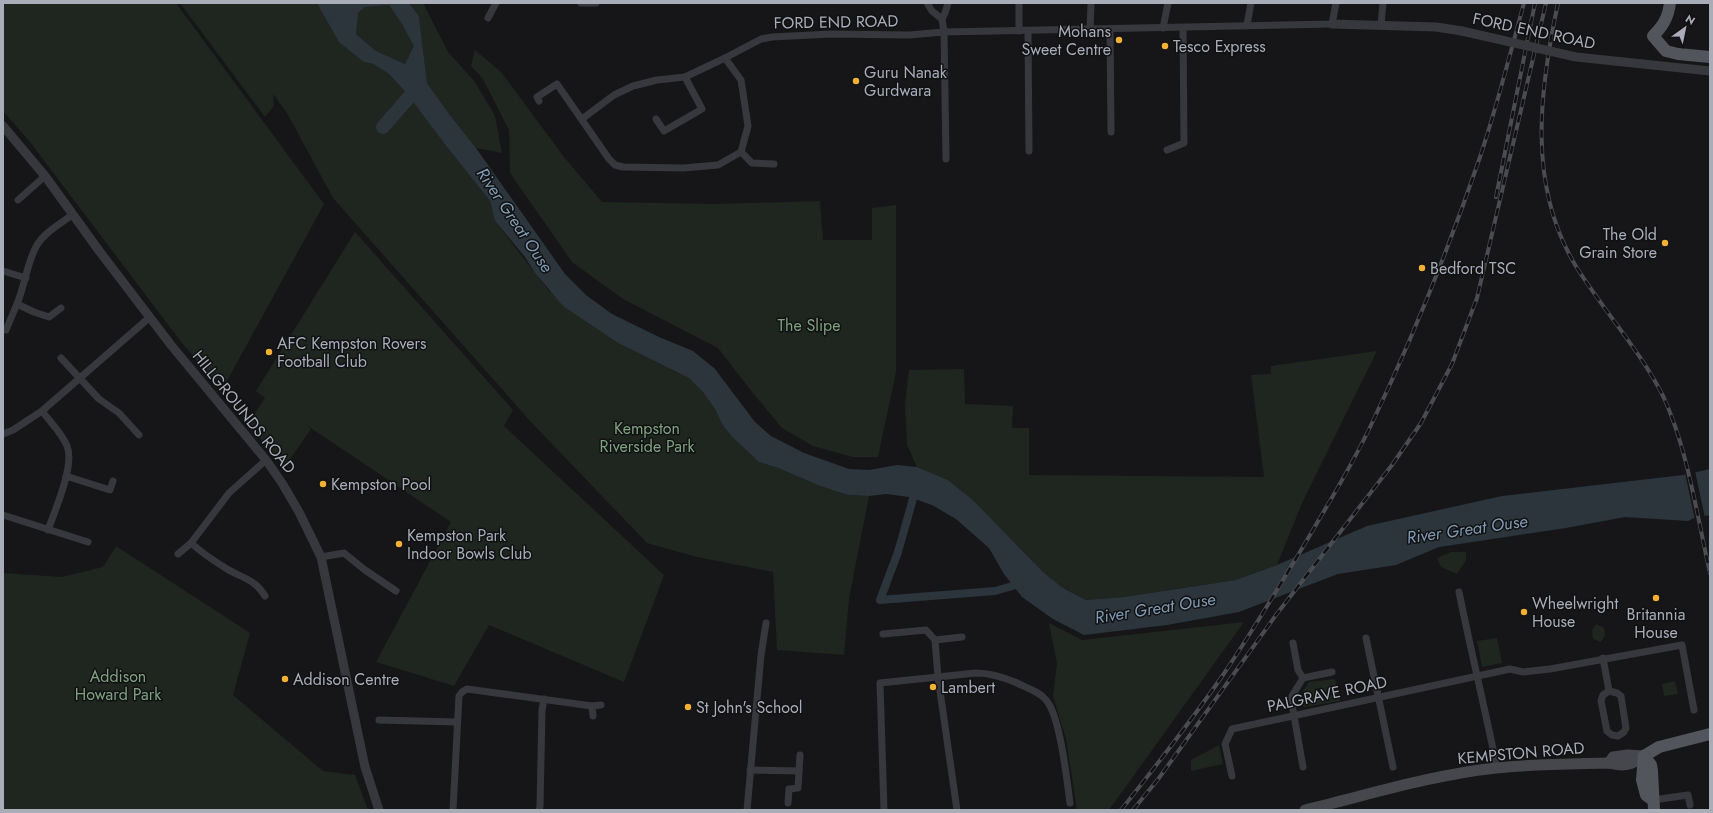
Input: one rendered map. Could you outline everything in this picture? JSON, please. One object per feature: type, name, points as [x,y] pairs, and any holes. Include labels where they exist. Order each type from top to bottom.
[{"type":"main road","points":[[1670,3],[1664,24],[1652,36],[1666,51],[1678,54],[1710,57]]},
{"type":"main road","points":[[1653,805],[1646,795],[1642,780],[1644,756],[1659,747],[1710,734]]},
{"type":"main road","name":"KEMPSTON ROAD","points":[[1305,810],[1437,777],[1497,768],[1542,764],[1609,763],[1619,766],[1634,763],[1644,756]]},
{"type":"street","points":[[488,18],[496,3]]},
{"type":"street","points":[[581,3],[596,3]]},
{"type":"street","points":[[927,3],[932,11],[942,19]]},
{"type":"street","points":[[946,159],[944,32],[942,19],[946,13],[948,3]]},
{"type":"street","points":[[1019,3],[1019,31]]},
{"type":"street","points":[[1090,30],[1091,3]]},
{"type":"street","points":[[1163,28],[1168,3]]},
{"type":"street","points":[[1247,25],[1251,3]]},
{"type":"street","points":[[1332,24],[1336,3]]},
{"type":"street","points":[[1381,26],[1383,3]]},
{"type":"street","name":"FORD END ROAD","points":[[582,119],[614,95],[633,86],[657,80],[685,77],[761,39],[772,36],[831,34],[909,35],[944,32],[1110,30],[1247,25],[1332,24],[1436,27],[1462,31],[1576,57],[1710,70]]},
{"type":"street","points":[[1167,150],[1184,143],[1183,28]]},
{"type":"street","points":[[1110,30],[1111,132]]},
{"type":"street","points":[[1028,31],[1029,152]]},
{"type":"street","points":[[539,101],[537,97],[557,84],[609,159],[615,165],[623,167],[683,168],[718,165],[741,152],[748,126],[741,80],[725,58]]},
{"type":"street","points":[[656,119],[664,131],[702,108],[685,77]]},
{"type":"street","name":"HILLGROUNDS ROAD","points":[[3,126],[45,176],[72,215],[150,317],[266,460],[288,494],[321,558],[365,767],[379,810]]},
{"type":"street","points":[[741,152],[752,164],[774,164]]},
{"type":"street","points":[[18,200],[45,176]]},
{"type":"street","points":[[6,330],[17,304],[37,246],[51,230],[72,215]]},
{"type":"street","points":[[3,271],[26,278]]},
{"type":"street","points":[[17,304],[49,317],[61,308]]},
{"type":"street","points":[[3,434],[13,430],[42,411],[150,317]]},
{"type":"street","points":[[61,358],[99,399],[119,413],[139,435]]},
{"type":"street","points":[[42,411],[64,440],[68,448],[70,458],[66,476],[48,530]]},
{"type":"street","points":[[178,554],[191,543],[229,493],[266,460]]},
{"type":"street","points":[[66,476],[110,490],[113,481]]},
{"type":"street","points":[[3,515],[88,542]]},
{"type":"street","points":[[191,543],[228,570],[257,584],[265,596]]},
{"type":"street","points":[[321,558],[344,553],[365,570],[396,591]]},
{"type":"street","points":[[1459,592],[1476,677],[1486,710],[1497,768]]},
{"type":"street","points":[[747,810],[761,655],[766,623]]},
{"type":"street","points":[[883,634],[926,630],[935,640],[938,677],[957,810]]},
{"type":"street","points":[[935,640],[962,637]]},
{"type":"street","points":[[1366,638],[1393,768]]},
{"type":"street","points":[[1293,643],[1298,670],[1303,678]]},
{"type":"street","name":"PALGRAVE ROAD","points":[[1232,776],[1225,744],[1232,729],[1510,669],[1523,672],[1544,670],[1682,644],[1694,710]]},
{"type":"street","points":[[1603,658],[1609,691]]},
{"type":"street","points":[[1303,767],[1293,715],[1292,696],[1303,678],[1332,672]]},
{"type":"street","points":[[884,810],[880,683],[976,673],[990,673],[1036,692],[1046,699],[1053,709],[1066,767],[1070,803]]},
{"type":"street","points":[[453,810],[459,696],[462,692],[467,689],[601,706]]},
{"type":"street","points":[[1609,691],[1617,692],[1621,696],[1626,728],[1624,732],[1618,736],[1612,735],[1607,731],[1601,701],[1603,694],[1609,691]]},
{"type":"street","points":[[539,810],[542,710],[544,699]]},
{"type":"street","points":[[592,706],[592,716]]},
{"type":"street","points":[[379,720],[458,722]]},
{"type":"street","points":[[788,803],[789,789],[798,788],[800,755]]},
{"type":"street","points":[[750,770],[799,771]]},
{"type":"street","points":[[1653,805],[1688,794],[1690,805]]},
{"type":"green space","points":[[3,3],[176,3],[324,204],[222,390],[182,343],[30,142],[3,111]]},
{"type":"green space","name":"Kempston Riverside Park","points":[[180,3],[317,3],[364,62],[373,64],[389,74],[408,95],[490,201],[495,221],[549,291],[618,343],[689,378],[703,392],[715,409],[722,424],[732,437],[759,462],[778,468],[820,486],[848,495],[869,496],[849,599],[844,655],[777,650],[773,572],[697,557],[647,543],[530,421],[333,198],[287,113],[273,94],[274,106],[265,117]]},
{"type":"green space","points":[[409,3],[423,3],[448,52],[475,82],[495,116],[502,153],[476,148],[427,83],[419,16]]},
{"type":"green space","points":[[389,5],[402,23],[415,46],[405,64],[376,51],[356,34],[357,13],[365,7]]},
{"type":"green space","name":"The Slipe","points":[[475,50],[502,73],[564,157],[602,202],[714,204],[820,201],[823,240],[872,240],[872,208],[896,205],[896,372],[878,457],[853,457],[813,446],[782,428],[718,348],[623,299],[572,262],[510,173],[509,130],[483,79],[471,66]]},
{"type":"green space","points":[[355,232],[513,410],[504,426],[664,575],[624,682],[489,625],[454,686],[376,662],[451,522],[305,424],[311,429],[284,468],[248,423],[265,398],[256,391]]},
{"type":"green space","points":[[1377,351],[1302,503],[1277,565],[1236,580],[1124,597],[1086,600],[1063,588],[1043,572],[974,501],[948,480],[917,467],[907,445],[905,403],[909,370],[964,369],[965,404],[1013,406],[1012,428],[1029,428],[1029,475],[1264,477],[1251,375],[1271,374],[1271,366]]},
{"type":"green space","name":"Addison Howard Park","points":[[116,546],[250,633],[233,695],[323,771],[355,775],[368,810],[3,810],[3,573],[62,577],[103,567]]},
{"type":"green space","points":[[1451,552],[1466,552],[1466,560],[1457,574],[1441,567],[1437,558]]},
{"type":"green space","points":[[1244,622],[1109,810],[1077,810],[1066,739],[1053,696],[1057,664],[1049,623],[1082,640]]},
{"type":"green space","points":[[1596,624],[1604,628],[1605,635],[1601,642],[1593,639],[1592,630]]},
{"type":"green space","points":[[1497,638],[1502,663],[1482,667],[1477,641]]},
{"type":"green space","points":[[1335,679],[1340,701],[1304,707],[1299,697],[1309,682]]},
{"type":"green space","points":[[1675,681],[1678,694],[1664,696],[1662,684]]},
{"type":"green space","points":[[1219,745],[1223,764],[1191,771],[1191,760]]},
{"type":"water","name":"River Great Ouse","points":[[317,3],[409,3],[419,16],[427,83],[476,148],[565,274],[586,295],[612,314],[659,337],[693,351],[715,369],[755,422],[771,436],[804,453],[849,469],[869,470],[897,465],[917,467],[948,480],[974,501],[1043,572],[1063,588],[1086,600],[1124,597],[1236,580],[1277,565],[1367,526],[1502,496],[1683,475],[1710,469],[1710,515],[1694,518],[1688,521],[1625,517],[1566,528],[1439,547],[1396,565],[1338,574],[1239,612],[1167,625],[1084,635],[1053,619],[1022,597],[1004,574],[989,548],[956,519],[932,505],[909,497],[886,494],[869,496],[848,495],[820,486],[778,468],[759,462],[732,437],[722,424],[715,409],[703,392],[689,378],[618,343],[563,306],[535,273],[525,257],[495,221],[490,201],[408,95],[389,74],[373,64],[364,62],[339,42]],"holes":[[[389,5],[402,24],[414,46],[405,64],[376,51],[356,34],[358,13],[365,7]]]},
{"type":"pier","points":[[1695,471],[1705,518],[1695,520],[1685,473]]},
{"type":"waterway","points":[[383,127],[417,88],[411,84]]},
{"type":"waterway","points":[[916,488],[898,552],[880,600],[995,591],[1023,583]]},
{"type":"railway","points":[[1121,810],[1186,726],[1234,658],[1310,535],[1365,438],[1416,325],[1456,225],[1486,138],[1524,3]]},
{"type":"railway","points":[[1496,197],[1535,3]]},
{"type":"railway","points":[[1133,810],[1159,778],[1276,615],[1392,465],[1421,423],[1452,364],[1477,298],[1546,3]]},
{"type":"railway","points":[[1558,3],[1551,37],[1542,105],[1544,172],[1550,205],[1561,237],[1577,268],[1634,348],[1664,398],[1686,462],[1710,573]]},
{"type":"place","name":"Mohans Sweet Centre","points":[[1119,40]]},
{"type":"place","name":"Tesco Express","points":[[1165,46]]},
{"type":"place","name":"Guru Nanak Gurdwara","points":[[856,81]]},
{"type":"place","name":"The Old Grain Store","points":[[1665,243]]},
{"type":"place","name":"Bedford TSC","points":[[1422,268]]},
{"type":"place","name":"AFC Kempston Rovers Football Club","points":[[269,352]]},
{"type":"place","name":"Kempston Pool","points":[[323,484]]},
{"type":"place","name":"Kempston Park Indoor Bowls Club","points":[[399,544]]},
{"type":"place","name":"Britannia House","points":[[1656,598]]},
{"type":"place","name":"Wheelwright House","points":[[1524,612]]},
{"type":"place","name":"Addison Centre","points":[[285,679]]},
{"type":"place","name":"Lambert","points":[[933,687]]},
{"type":"place","name":"St John's School","points":[[688,707]]}]
